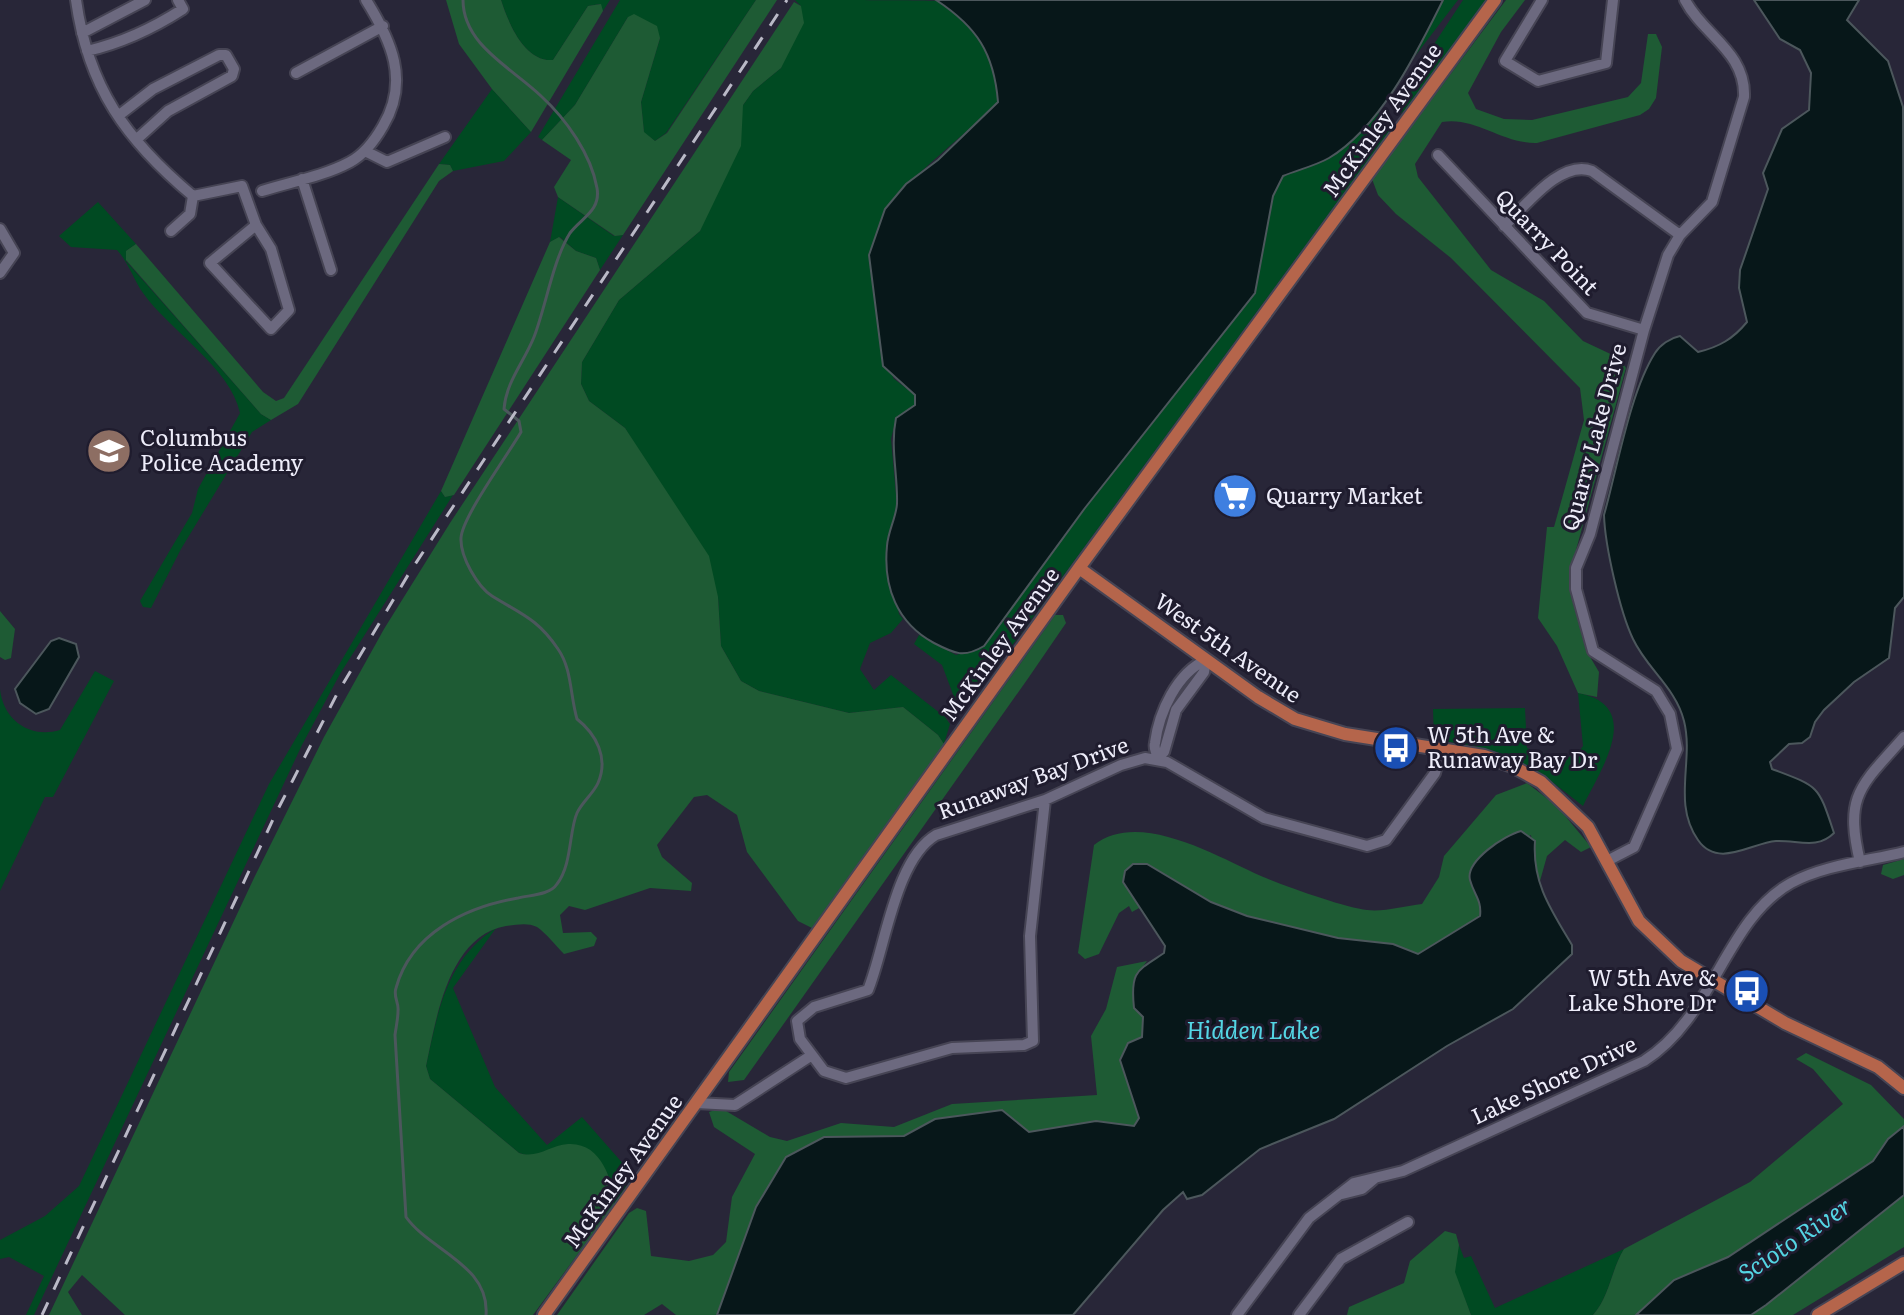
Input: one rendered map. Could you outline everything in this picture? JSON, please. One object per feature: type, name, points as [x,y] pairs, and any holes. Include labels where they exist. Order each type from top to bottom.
[{"type":"main road","name":"McKinley Avenue","points":[[544,1315],[1079,568],[1495,0]]},
{"type":"main road","name":"West 5th Avenue","points":[[1079,568],[1258,697],[1309,725],[1345,734],[1442,747],[1499,760],[1541,782],[1588,827],[1639,921],[1681,961],[1785,1023],[1878,1067],[1902,1086]]},
{"type":"main road","points":[[1818,1315],[1904,1263]]},
{"type":"street","points":[[76,0],[97,83],[137,139],[193,196]]},
{"type":"street","points":[[82,33],[145,0]]},
{"type":"street","points":[[87,51],[125,41],[172,16],[183,9],[178,0]]},
{"type":"street","points":[[262,191],[350,162],[365,151],[388,118],[396,95],[395,58],[383,26],[366,0]]},
{"type":"street","points":[[1542,0],[1505,61],[1538,81],[1606,63],[1613,0]]},
{"type":"street","name":"Quarry Lake Drive","points":[[1607,861],[1634,847],[1677,749],[1670,714],[1656,691],[1593,651],[1574,577],[1590,534],[1644,330],[1668,255],[1680,235],[1712,202],[1745,88],[1733,55],[1692,14],[1685,0]]},
{"type":"street","points":[[296,73],[383,26]]},
{"type":"street","points":[[118,116],[153,89],[219,55],[226,55],[234,69],[232,76],[168,111],[137,139]]},
{"type":"street","points":[[365,151],[384,163],[445,137]]},
{"type":"street","name":"Quarry Point","points":[[1438,155],[1587,313],[1644,330]]},
{"type":"street","points":[[1504,226],[1563,172],[1577,168],[1592,171],[1680,235]]},
{"type":"street","points":[[302,179],[331,270]]},
{"type":"street","points":[[193,196],[242,186],[256,225],[271,249],[289,310],[271,329],[210,263],[256,225]]},
{"type":"street","points":[[171,231],[190,214],[193,196]]},
{"type":"street","points":[[0,229],[14,253],[9,265],[0,273]]},
{"type":"street","points":[[1158,757],[1164,752],[1176,710],[1204,672],[1206,660]]},
{"type":"street","points":[[1860,862],[1852,823],[1856,794],[1904,737]]},
{"type":"street","name":"Runaway Bay Drive","points":[[812,1055],[800,1039],[797,1021],[814,1007],[868,990],[892,907],[928,840],[1045,800],[1132,761],[1158,757],[1264,818],[1367,846],[1386,840],[1435,773],[1442,747]]},
{"type":"street","points":[[696,1103],[735,1105],[812,1055],[824,1071],[846,1078],[952,1048],[1024,1045],[1033,1041],[1030,936],[1045,800]]},
{"type":"street","name":"Lake Shore Drive","points":[[1237,1315],[1309,1218],[1342,1194],[1362,1189],[1378,1175],[1403,1171],[1644,1061],[1678,1034],[1753,917],[1774,894],[1808,876],[1904,852]]},
{"type":"street","points":[[1299,1315],[1341,1259],[1408,1222]]},
{"type":"green space","points":[[446,0],[501,0],[526,48],[543,59],[553,60],[588,6],[601,4],[603,11],[531,132],[492,89],[459,44]]},
{"type":"green space","points":[[501,0],[610,0],[603,11],[600,4],[588,6],[553,60],[534,55],[526,48]]},
{"type":"green space","points":[[620,0],[756,0],[666,133],[655,141],[644,133],[641,102],[660,38],[628,17],[575,105],[542,140],[538,137]]},
{"type":"green space","points":[[756,0],[777,0],[623,235],[615,236],[558,197],[554,187],[571,160],[542,140],[575,105],[628,17],[634,14],[657,26],[660,38],[641,102],[644,132],[655,141],[667,133]]},
{"type":"green space","points":[[795,0],[938,1],[952,9],[974,30],[993,72],[998,103],[925,168],[885,209],[893,378],[915,395],[915,405],[896,418],[891,439],[897,506],[887,545],[899,614],[903,619],[891,633],[870,643],[860,669],[874,690],[891,675],[945,717],[950,724],[944,744],[938,735],[903,707],[849,713],[759,691],[741,681],[721,646],[718,597],[625,428],[589,401],[581,384],[582,362],[619,300],[700,231],[743,105],[753,91],[781,68],[801,6]]},
{"type":"green space","points":[[1443,0],[1458,0],[1415,56]]},
{"type":"green space","points":[[1463,0],[1488,0],[1404,111],[1401,113],[1392,108]]},
{"type":"green space","points":[[1506,0],[1525,0],[1501,32],[1468,93],[1476,109],[1504,119],[1532,120],[1628,97],[1641,83],[1648,34],[1656,34],[1662,47],[1656,98],[1649,109],[1640,115],[1537,143],[1512,139],[1466,123],[1442,122],[1415,164],[1418,177],[1491,270],[1544,301],[1583,341],[1619,358],[1626,368],[1570,572],[1570,592],[1586,650],[1599,672],[1597,697],[1578,693],[1557,646],[1538,618],[1547,527],[1554,527],[1584,420],[1580,388],[1451,258],[1396,214],[1378,195],[1372,179]]},
{"type":"green space","points":[[794,2],[801,6],[804,23],[781,68],[753,91],[743,105],[741,146],[700,231],[619,300],[582,362],[581,384],[589,401],[625,428],[709,556],[718,597],[721,646],[741,681],[759,691],[849,713],[903,707],[938,735],[944,744],[812,928],[798,921],[747,852],[737,815],[707,795],[694,797],[657,845],[662,857],[692,883],[691,891],[650,888],[585,910],[569,906],[560,915],[563,933],[591,932],[597,938],[594,946],[564,954],[537,927],[525,924],[486,933],[470,946],[448,982],[440,1004],[426,1066],[430,1079],[519,1153],[538,1153],[568,1144],[589,1149],[603,1164],[611,1185],[614,1205],[533,1315],[125,1315],[82,1275],[68,1292],[82,1315],[49,1315],[254,878],[324,737],[384,629],[450,523]]},
{"type":"green space","points":[[492,89],[531,132],[504,161],[453,171],[450,165],[439,164]]},
{"type":"green space","points":[[1378,113],[1394,125],[970,703],[957,705],[942,665],[914,644],[919,635],[956,655],[984,646],[1085,508],[1255,293],[1273,196],[1283,176],[1329,157]]},
{"type":"green space","points":[[439,164],[450,165],[453,171],[439,181],[298,404],[271,420],[261,414],[126,260],[126,251],[136,244],[263,392],[276,401],[284,398]]},
{"type":"green space","points":[[558,197],[614,236],[623,235],[600,270],[596,258],[576,251],[560,237],[550,242]]},
{"type":"green space","points":[[98,202],[136,244],[126,251],[126,261],[261,414],[271,420],[252,432],[181,549],[151,608],[143,607],[140,601],[192,513],[198,489],[240,413],[225,380],[154,307],[117,250],[71,247],[59,236]]},
{"type":"green space","points":[[559,237],[576,251],[596,258],[600,270],[454,495],[445,497],[441,491],[550,242]]},
{"type":"green space","points":[[441,491],[445,497],[453,495],[340,674],[302,745],[34,1315],[26,1315],[44,1276],[9,1257],[0,1259],[0,1240],[45,1216],[79,1186],[269,784]]},
{"type":"green space","points":[[0,611],[15,629],[11,658],[5,660],[0,657]]},
{"type":"green space","points":[[1055,615],[1063,615],[1066,623],[1029,677],[744,1080],[728,1082],[729,1072]]},
{"type":"green space","points":[[95,671],[114,681],[53,797],[45,797],[0,891],[0,689],[6,710],[20,724],[38,732],[60,730]]},
{"type":"green space","points":[[1578,693],[1598,700],[1610,711],[1614,725],[1607,757],[1583,806],[1515,759],[1481,748],[1434,740],[1433,709],[1525,708],[1527,748],[1562,760],[1578,753],[1583,746]]},
{"type":"green space","points":[[1527,783],[1557,806],[1591,847],[1581,852],[1565,840],[1547,856],[1538,888],[1531,835],[1469,878],[1481,906],[1474,923],[1418,954],[1393,944],[1338,938],[1247,916],[1211,902],[1147,864],[1123,882],[1141,907],[1132,912],[1129,906],[1119,913],[1099,954],[1085,959],[1078,953],[1094,845],[1112,835],[1133,832],[1178,840],[1314,896],[1357,908],[1387,910],[1422,904],[1439,877],[1444,856],[1496,795]]},
{"type":"green space","points":[[1904,859],[1904,875],[1893,879],[1881,874],[1883,865]]},
{"type":"green space","points":[[496,928],[453,988],[495,1087],[547,1145],[582,1117],[633,1175],[614,1205],[611,1182],[597,1161],[569,1144],[530,1156],[519,1153],[430,1079],[426,1066],[447,988],[466,955]]},
{"type":"green space","points":[[1147,961],[1134,979],[1143,1017],[1142,1037],[1120,1060],[1139,1118],[1134,1127],[1096,1121],[1029,1132],[935,1119],[904,1136],[824,1137],[786,1157],[756,1207],[717,1315],[676,1315],[662,1304],[644,1315],[557,1315],[629,1213],[637,1208],[646,1211],[651,1256],[689,1261],[713,1255],[726,1242],[732,1197],[755,1154],[714,1127],[709,1112],[721,1108],[770,1137],[787,1141],[841,1123],[894,1127],[952,1104],[1097,1095],[1091,1036],[1106,1009],[1117,967]]},
{"type":"green space","points":[[1806,1053],[1871,1085],[1904,1119],[1904,1126],[1887,1139],[1873,1161],[1728,1257],[1674,1280],[1636,1315],[1593,1315],[1603,1300],[1624,1249],[1750,1182],[1843,1104],[1813,1069],[1796,1059]]},
{"type":"green space","points":[[1904,1195],[1904,1247],[1793,1315],[1751,1315]]},
{"type":"green space","points":[[1445,1231],[1456,1234],[1459,1245],[1455,1272],[1471,1315],[1347,1315],[1349,1307],[1404,1283],[1410,1261]]},
{"type":"green space","points":[[1459,1245],[1464,1258],[1471,1256],[1495,1308],[1624,1249],[1603,1300],[1593,1315],[1471,1315],[1454,1272]]},
{"type":"water","points":[[936,0],[1443,0],[1396,87],[1365,128],[1329,158],[1283,176],[1273,196],[1255,293],[1085,508],[984,646],[965,653],[948,650],[921,635],[902,614],[890,589],[886,561],[897,504],[894,429],[896,418],[915,405],[915,395],[883,366],[869,255],[885,209],[906,184],[938,160],[998,102],[992,69],[981,43],[962,20]]},
{"type":"water","points":[[1754,0],[1859,0],[1847,20],[1888,61],[1903,107],[1904,597],[1895,608],[1889,658],[1854,682],[1824,710],[1815,722],[1810,737],[1802,743],[1789,744],[1770,762],[1772,769],[1800,780],[1815,790],[1834,833],[1814,843],[1776,841],[1725,854],[1706,848],[1690,826],[1685,797],[1687,751],[1684,721],[1675,698],[1639,650],[1628,627],[1610,561],[1604,515],[1631,409],[1646,369],[1657,350],[1680,336],[1698,352],[1706,350],[1731,338],[1747,322],[1739,288],[1740,270],[1768,189],[1763,173],[1782,129],[1809,110],[1811,73],[1800,50],[1780,39]]},
{"type":"water","points":[[59,638],[76,644],[79,657],[49,709],[36,714],[20,703],[15,689],[51,641]]},
{"type":"water","name":"Hidden Lake","points":[[1521,831],[1535,841],[1540,883],[1550,908],[1572,945],[1572,954],[1513,1009],[1447,1046],[1334,1119],[1260,1149],[1202,1195],[1187,1199],[1183,1192],[1163,1210],[1073,1315],[717,1315],[756,1207],[786,1157],[824,1137],[904,1136],[935,1119],[1002,1110],[1029,1132],[1096,1121],[1134,1126],[1139,1118],[1120,1060],[1128,1043],[1142,1037],[1143,1017],[1134,1008],[1133,986],[1137,973],[1164,953],[1165,946],[1123,882],[1125,871],[1133,864],[1147,864],[1211,902],[1247,916],[1338,938],[1393,944],[1418,954],[1480,916],[1470,873],[1480,857],[1497,843]]},
{"type":"water","name":"Scioto River","points":[[1904,1126],[1904,1195],[1766,1305],[1751,1315],[1636,1315],[1674,1280],[1728,1257],[1873,1161],[1888,1139]]},
{"type":"waterway","points":[[463,0],[465,16],[480,43],[550,105],[568,126],[589,163],[597,188],[596,203],[564,244],[534,337],[505,399],[504,409],[519,421],[521,432],[469,516],[463,528],[461,546],[481,586],[536,624],[563,657],[577,719],[599,747],[601,774],[596,787],[577,813],[568,858],[554,888],[479,908],[443,926],[414,952],[403,969],[395,991],[406,1217],[479,1283],[485,1298],[486,1315]]},
{"type":"railway","points":[[42,1315],[276,813],[337,694],[408,575],[787,0]]},
{"type":"place","name":"Columbus Police Academy","points":[[109,451]]},
{"type":"place","name":"Quarry Market","points":[[1235,496]]},
{"type":"place","name":"W 5th Ave & Runaway Bay Dr","points":[[1396,748]]},
{"type":"place","name":"W 5th Ave & Lake Shore Dr","points":[[1747,991]]}]
